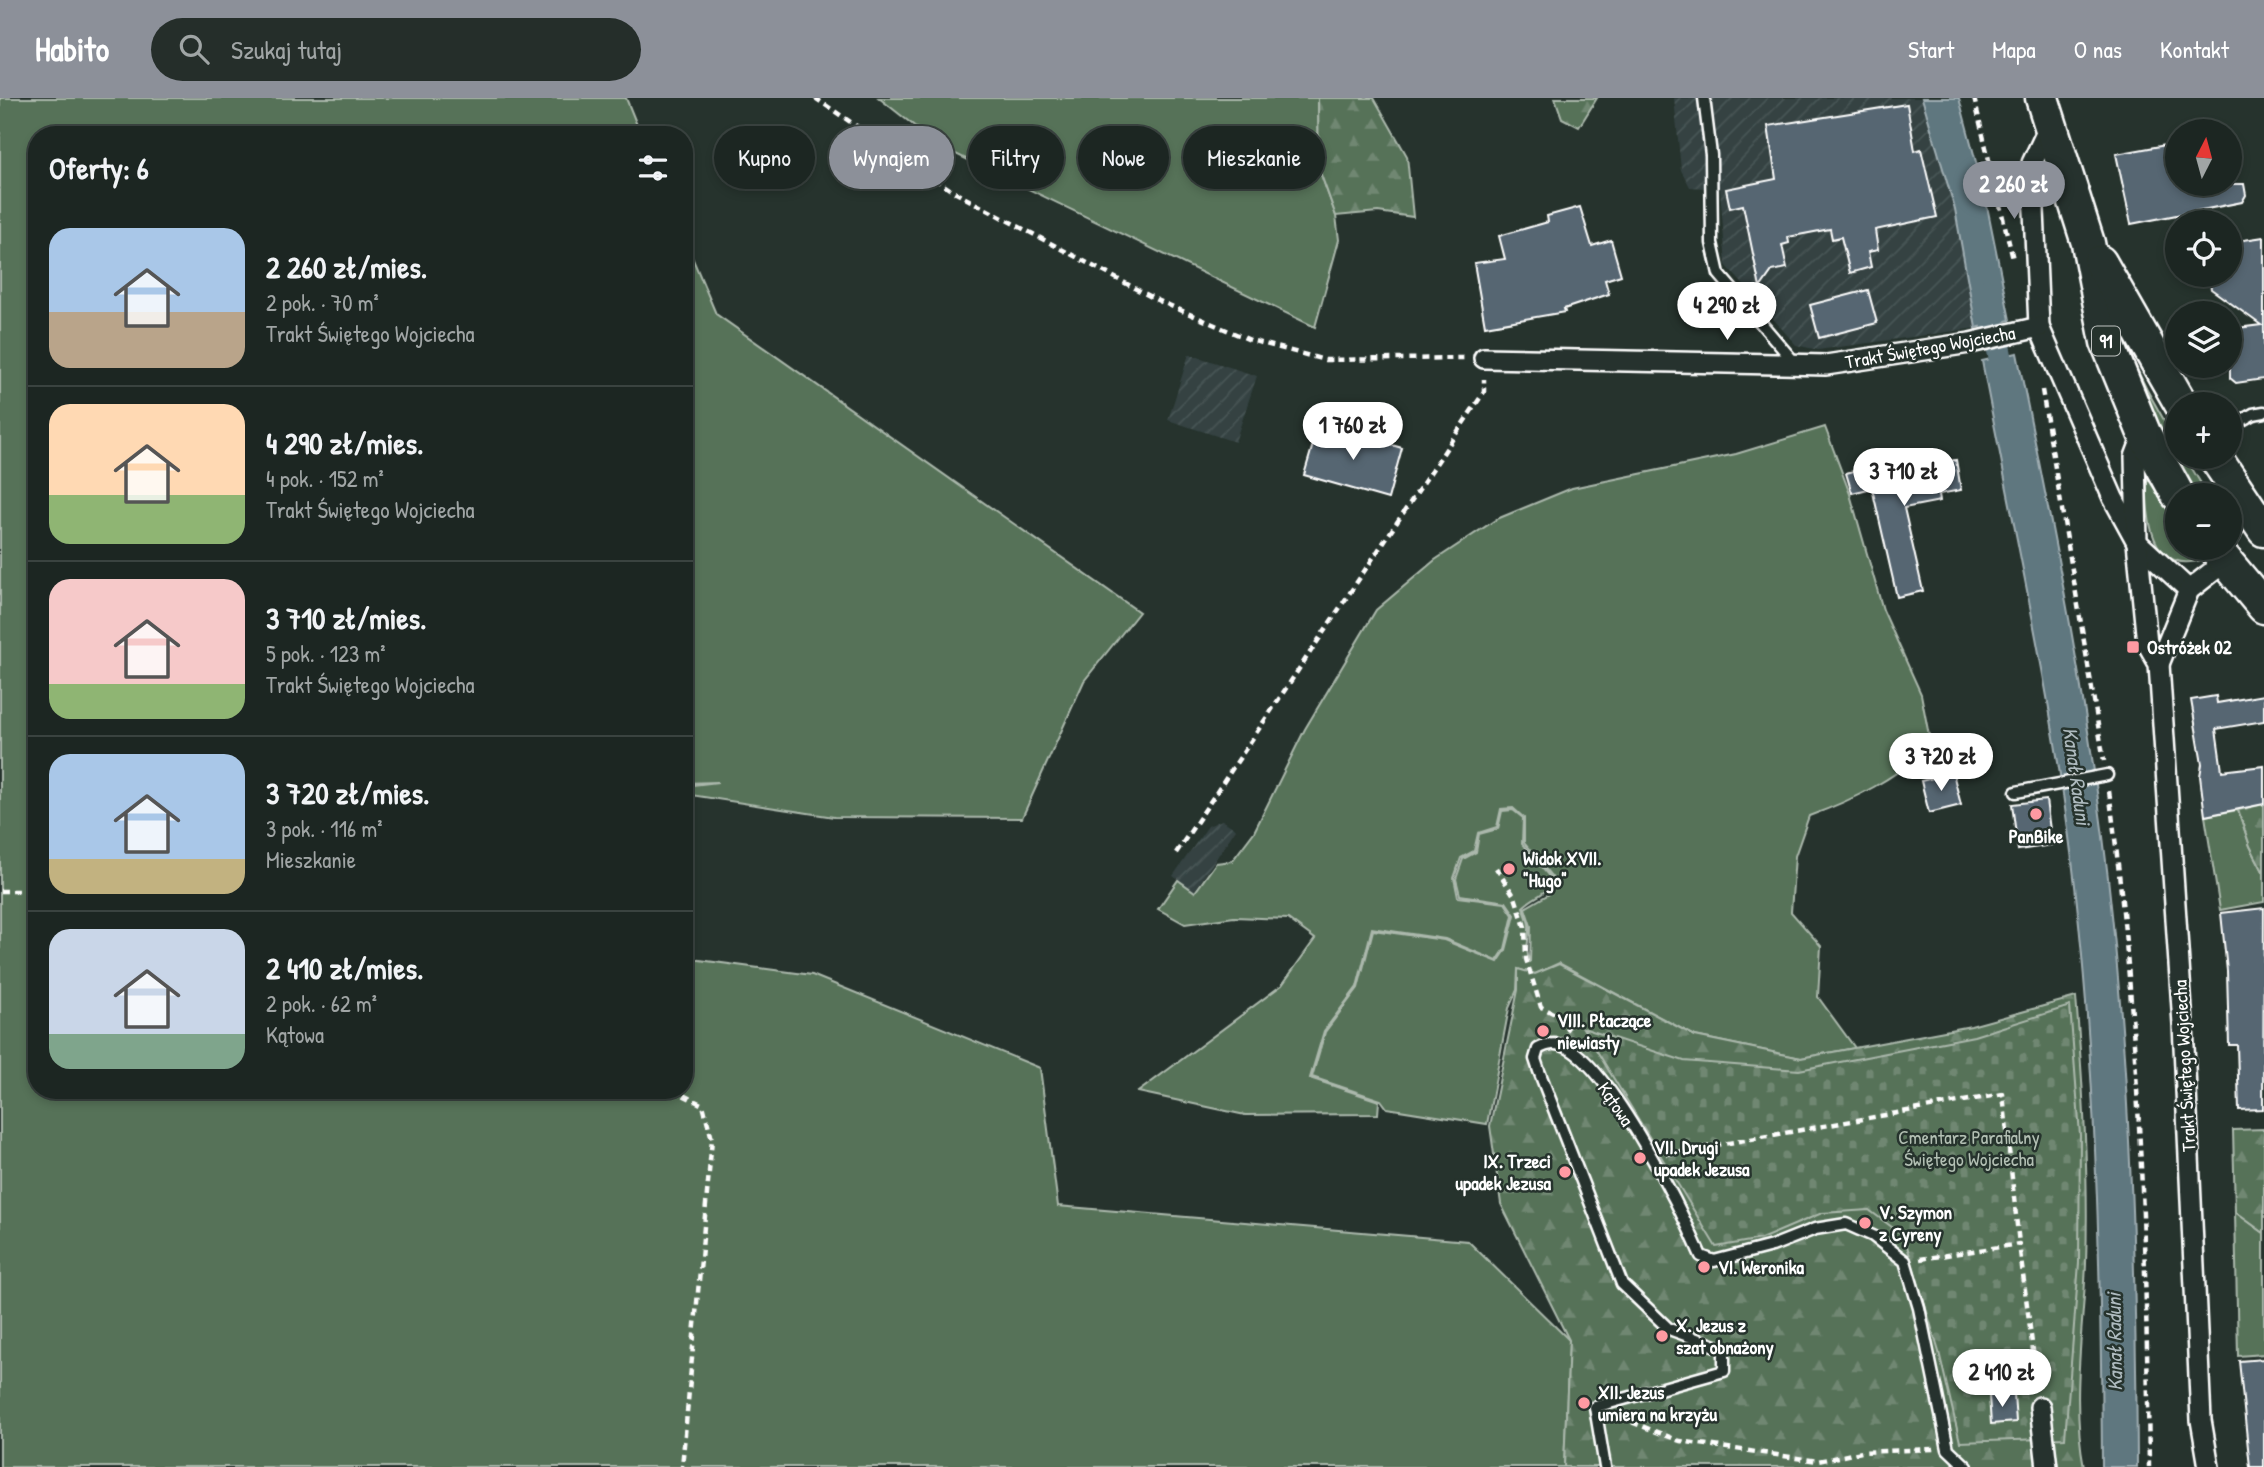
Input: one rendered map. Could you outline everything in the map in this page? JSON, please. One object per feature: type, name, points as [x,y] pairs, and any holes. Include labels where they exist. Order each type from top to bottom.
[{"type":"main road","name":"Trakt Świętego Wojciecha","points":[[2046,113],[2088,243],[2106,342],[2144,433],[2171,483]]},
{"type":"main road","name":"Trakt Świętego Wojciecha","points":[[2088,243],[2174,392]]},
{"type":"main road","points":[[2223,469],[2264,530]]},
{"type":"main road","points":[[2232,560],[2264,607]]},
{"type":"street","name":"Trakt Świętego Wojciecha","points":[[2046,113],[2032,163],[2029,330],[2137,542],[2189,590]]},
{"type":"street","name":"Trakt Świętego Wojciecha","points":[[1484,358],[1826,365],[1970,343],[2029,330]]},
{"type":"street","name":"Trakt Świętego Wojciecha","points":[[2144,433],[2135,457],[2137,542],[2147,643],[2159,664]]},
{"type":"street","name":"Trakt Świętego Wojciecha","points":[[2242,506],[2244,502]]},
{"type":"street","name":"Trakt Świętego Wojciecha","points":[[2209,1467],[2201,1419],[2183,1024],[2159,664],[2189,590],[2213,571],[2217,560]]},
{"type":"street","points":[[2040,1408],[2047,1467]]},
{"type":"lane","points":[[1704,98],[1711,155],[1712,243],[1719,274],[1796,364]]},
{"type":"lane","points":[[2242,420],[2264,412]]},
{"type":"lane","points":[[2016,792],[2107,775]]},
{"type":"lane","points":[[1555,1043],[1538,1049],[1535,1059],[1588,1204],[1622,1284],[1669,1329],[1724,1349],[1724,1371],[1595,1408],[1605,1467]]},
{"type":"lane","name":"Kątowa","points":[[1555,1043],[1580,1056],[1607,1086],[1683,1214],[1701,1256],[1714,1261],[1772,1246],[1815,1229],[1846,1224],[1873,1236],[1905,1261]]},
{"type":"lane","points":[[1905,1261],[1919,1308],[1948,1449],[1967,1467]]},
{"type":"path","points":[[816,98],[954,192],[1157,300],[1250,340],[1325,360],[1484,358],[1484,392],[1176,853]]},
{"type":"path","points":[[1974,98],[2015,272]]},
{"type":"path","points":[[2040,380],[2107,775],[2126,916],[2140,1116],[2149,1467]]},
{"type":"path","points":[[1496,867],[1515,897],[1525,926],[1526,958],[1541,1007],[1561,1017],[1567,1027],[1555,1043]]},
{"type":"path","points":[[0,891],[28,891]]},
{"type":"path","points":[[1651,1157],[2003,1094],[2040,1408]]},
{"type":"path","points":[[682,1467],[712,1139],[703,1105],[691,1099]]},
{"type":"path","points":[[1905,1261],[2019,1244]]},
{"type":"path","points":[[1595,1408],[1680,1441],[1818,1461],[1862,1452],[1948,1449]]},
{"type":"shaded area","points":[[1674,98],[1922,98],[1955,209],[1976,328],[1818,350],[1796,345],[1726,265],[1720,189],[1690,187],[1681,170]]},
{"type":"shaded area","points":[[1189,354],[1257,376],[1235,442],[1168,420]]},
{"type":"shaded area","points":[[1222,820],[1236,829],[1194,891],[1173,876],[1208,826]]},
{"type":"green space","points":[[0,98],[626,98],[637,126],[28,126],[28,1099],[693,1099],[693,959],[812,975],[1040,1068],[1058,1206],[1468,1241],[1569,1340],[1564,1467],[0,1467]]},
{"type":"green space","points":[[879,98],[1318,98],[1318,126],[1183,126],[1183,189],[1325,189],[1325,186],[1336,216],[1339,240],[1315,327],[1028,189],[1064,189],[1064,126],[968,126],[968,160],[954,153],[954,126],[914,126]]},
{"type":"green space","points":[[1318,98],[1374,98],[1407,156],[1413,217],[1378,212],[1336,216],[1325,186],[1325,126],[1318,126]]},
{"type":"green space","points":[[1555,98],[1597,98],[1579,127],[1562,118]]},
{"type":"green space","points":[[693,259],[716,314],[1139,612],[1084,681],[1022,818],[834,817],[693,795],[693,785],[718,782],[693,783]]},
{"type":"green space","points":[[2107,307],[2165,422],[2165,449],[2146,415]]},
{"type":"green space","points":[[1825,427],[1850,494],[1883,610],[1921,694],[1931,746],[1874,787],[1809,816],[1795,856],[1791,912],[1821,946],[1818,997],[1855,1048],[1801,1058],[1695,1036],[1559,963],[1535,974],[1518,969],[1517,990],[1509,1008],[1487,1124],[1387,1108],[1381,1100],[1312,1077],[1325,1032],[1358,988],[1373,930],[1444,940],[1498,962],[1506,950],[1515,915],[1506,902],[1460,895],[1456,879],[1463,859],[1476,852],[1479,834],[1498,829],[1502,811],[1513,810],[1523,818],[1522,844],[1553,881],[1547,889],[1523,907],[1529,925],[1527,948],[1530,962],[1531,926],[1525,908],[1549,894],[1555,881],[1524,843],[1524,818],[1513,808],[1501,809],[1497,827],[1478,833],[1474,851],[1461,858],[1454,878],[1458,897],[1505,903],[1513,915],[1505,949],[1497,961],[1445,939],[1372,928],[1357,987],[1324,1031],[1310,1078],[1379,1101],[1378,1114],[1245,1115],[1138,1092],[1282,985],[1315,939],[1288,919],[1234,917],[1185,924],[1158,909],[1178,880],[1195,892],[1216,863],[1232,861],[1254,832],[1305,729],[1376,610],[1435,560],[1497,519],[1572,488],[1736,454]]},
{"type":"green space","points":[[2176,469],[2192,469],[2201,483],[2184,483]]},
{"type":"green space","points":[[2147,478],[2165,503],[2165,553],[2154,539],[2148,508]]},
{"type":"green space","points":[[2264,804],[2264,873],[2250,846],[2238,810]]},
{"type":"green space","points":[[2238,810],[2250,846],[2264,873],[2264,902],[2220,910],[2205,816]]},
{"type":"green space","points":[[1559,964],[1695,1036],[1801,1058],[1971,1026],[2076,997],[2087,1197],[2086,1264],[2078,1391],[2084,1467],[1564,1467],[1569,1340],[1501,1204],[1490,1126],[1518,990],[1518,969],[1535,974]]},
{"type":"green space","name":"Cmentarz Parafialny Świętego Wojciecha","points":[[2070,1006],[2080,1135],[2079,1263],[2065,1438],[1960,1442],[1939,1352],[1904,1236],[1869,1210],[1822,1213],[1761,1239],[1716,1247],[1583,1028],[1684,1061],[1799,1070],[1974,1036]]},
{"type":"green space","points":[[2264,1129],[2264,1233],[2235,1212],[2233,1130]]},
{"type":"green space","points":[[2235,1212],[2264,1233],[2264,1354],[2238,1356]]},
{"type":"water","points":[[1922,98],[1959,98],[1985,196],[2010,320],[1976,328],[1955,209]]},
{"type":"water","points":[[2017,353],[2084,704],[2112,915],[2124,1053],[2131,1191],[2137,1467],[2102,1467],[2097,1195],[2079,924],[2050,712],[1982,361]]},
{"type":"building","points":[[1907,104],[1915,151],[1921,149],[1937,217],[1875,230],[1878,250],[1868,252],[1871,267],[1850,273],[1841,237],[1832,239],[1830,229],[1788,237],[1789,243],[1782,245],[1787,268],[1772,271],[1760,288],[1743,205],[1730,208],[1726,189],[1776,179],[1768,126]]},
{"type":"building","points":[[2165,145],[2165,196],[2242,196],[2242,184],[2246,195],[2242,202],[2202,210],[2165,210],[2165,217],[2131,224],[2116,154]]},
{"type":"building","points":[[1580,207],[1592,246],[1611,240],[1621,275],[1605,280],[1609,294],[1564,309],[1565,312],[1485,326],[1474,263],[1505,259],[1499,236],[1548,222],[1547,216]]},
{"type":"building","points":[[2264,237],[2264,379],[2236,383],[2230,378],[2242,378],[2242,327],[2261,325],[2242,311],[2242,301],[2228,301],[2211,287],[2242,287],[2242,240]]},
{"type":"building","points":[[1868,290],[1877,323],[1819,338],[1810,305]]},
{"type":"building","points":[[1319,424],[1402,448],[1388,499],[1304,475]]},
{"type":"building","points":[[1929,459],[1930,464],[1956,460],[1961,490],[1939,494],[1940,501],[1904,508],[1923,591],[1897,597],[1872,488],[1852,493],[1846,473],[1893,461],[1894,465]]},
{"type":"building","points":[[2264,695],[2264,721],[2216,729],[2222,771],[2264,766],[2264,804],[2205,816],[2200,776],[2202,764],[2191,700],[2216,696],[2217,703]]},
{"type":"building","points":[[1953,773],[1961,805],[1929,813],[1921,781]]},
{"type":"building","points":[[2046,800],[2052,845],[2018,850],[2012,804]]},
{"type":"building","points":[[2264,908],[2263,1109],[2239,1110],[2237,1045],[2229,1045],[2227,971],[2221,913]]},
{"type":"building","points":[[2264,1359],[2264,1467],[2250,1467],[2239,1361]]},
{"type":"building","points":[[2014,1394],[2016,1422],[1991,1424],[1989,1396]]},
{"type":"waterway","name":"Kanał Raduni","points":[[1987,291],[2007,390]]},
{"type":"place","name":"Ostróżek 02","points":[[2133,647]]},
{"type":"place","name":"PanBike","points":[[2036,814]]},
{"type":"place","name":"Widok XVII. \"Hugo\"","points":[[1509,869]]},
{"type":"place","name":"VIII. Płaczące niewiasty","points":[[1543,1031]]},
{"type":"place","name":"VII. Drugi upadek Jezusa","points":[[1640,1158]]},
{"type":"place","name":"IX. Trzeci upadek Jezusa","points":[[1565,1172]]},
{"type":"place","name":"V. Szymon z Cyreny","points":[[1865,1223]]},
{"type":"place","name":"VI. Weronika","points":[[1704,1267]]},
{"type":"place","name":"X. Jezus z szat obnażony","points":[[1662,1336]]},
{"type":"place","name":"XII. Jezus umiera na krzyżu","points":[[1584,1403]]}]
